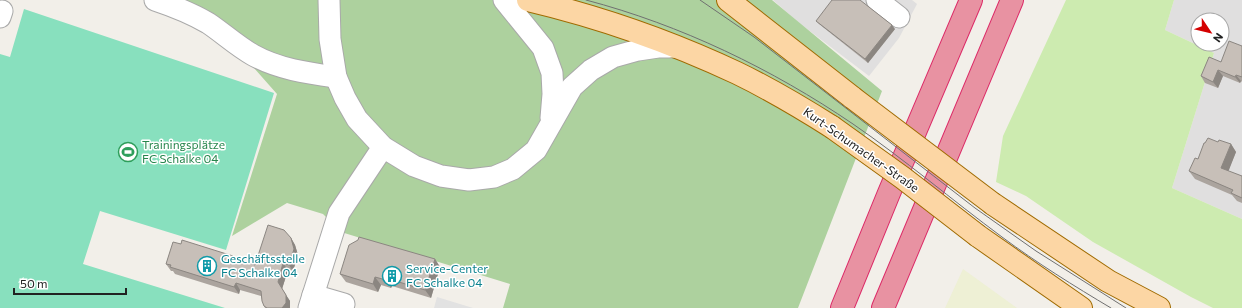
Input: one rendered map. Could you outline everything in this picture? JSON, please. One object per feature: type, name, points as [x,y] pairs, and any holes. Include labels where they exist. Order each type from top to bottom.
[{"type":"highway","points":[[842,308],[971,0]]},
{"type":"highway","points":[[883,308],[1012,0]]},
{"type":"main road","name":"Kurt-Schumacher-Straße","points":[[528,0],[553,6],[636,32],[676,47],[737,73],[795,104],[832,127],[903,178],[978,236],[1081,308]]},
{"type":"main road","points":[[728,0],[992,204],[1108,281],[1159,308]]},
{"type":"street","points":[[155,0],[185,11],[207,23],[253,55],[273,64],[298,71],[336,77]]},
{"type":"street","points":[[330,0],[330,38],[336,77],[345,98],[357,119],[383,147],[414,166],[441,176],[469,180],[494,177],[513,169],[536,150],[572,87],[591,70],[613,57],[638,50],[658,47],[676,47]]},
{"type":"street","points":[[504,0],[543,48],[552,73],[553,94],[550,125]]},
{"type":"street","points":[[877,0],[899,17]]},
{"type":"street","points":[[344,304],[311,302],[339,213],[383,147]]},
{"type":"shaded area","points":[[773,0],[912,0],[917,4],[899,38],[869,76],[798,22]]},
{"type":"shaded area","points":[[1174,0],[1242,0],[1242,219],[1172,188],[1214,53],[1212,52],[1230,52],[1230,12],[1190,12],[1190,42],[1165,30]]},
{"type":"shaded area","points":[[437,297],[473,308],[434,308]]},
{"type":"green space","points":[[156,0],[772,0],[882,91],[798,308],[503,308],[510,284],[341,232],[323,214],[287,203],[232,236],[277,94],[230,41]]},
{"type":"green space","points":[[1066,0],[1174,0],[1165,30],[1190,42],[1190,52],[1214,53],[1172,188],[1242,219],[1242,308],[1213,308],[1191,297],[1093,242],[1026,196],[996,182],[1003,136]]},
{"type":"green space","name":"Trainingsplätze FC Schalke 04","points":[[24,9],[274,93],[226,250],[100,211],[83,264],[225,308],[0,308],[0,54],[10,57]]},
{"type":"green space","points":[[963,269],[1017,308],[945,308]]},
{"type":"building","points":[[832,0],[860,0],[892,25],[865,59],[816,21]]},
{"type":"building","points":[[1230,41],[1242,46],[1242,77],[1236,75],[1235,77],[1218,70],[1213,82],[1201,76],[1209,57],[1221,62],[1225,52],[1230,52]]},
{"type":"building","points":[[1208,138],[1218,142],[1219,140],[1231,144],[1221,168],[1242,176],[1242,198],[1231,193],[1233,190],[1189,171],[1195,158],[1198,159],[1204,143]]},
{"type":"building","name":"Geschäftsstelle FC Schalke 04","points":[[268,225],[284,230],[291,238],[294,249],[289,265],[283,263],[278,282],[286,295],[286,303],[282,308],[267,308],[264,306],[261,291],[236,283],[234,287],[170,267],[171,265],[166,264],[173,242],[181,244],[182,240],[233,256],[233,258],[255,265]]},
{"type":"building","points":[[359,237],[435,259],[425,290],[386,278],[386,280],[375,277],[373,284],[340,274],[349,245],[358,240]]},
{"type":"tram line","points":[[586,0],[621,10],[691,36],[758,67],[790,85],[872,137],[1002,237],[1069,283],[1111,308]]},
{"type":"tram line","points":[[700,0],[754,37],[975,208],[1036,251],[1126,308]]},
{"type":"place","name":"Trainingsplätze FC Schalke 04","points":[[128,152]]},
{"type":"place","name":"Geschäftsstelle FC Schalke 04","points":[[207,266]]},
{"type":"place","name":"Service-Center FC Schalke 04","points":[[392,276]]}]
